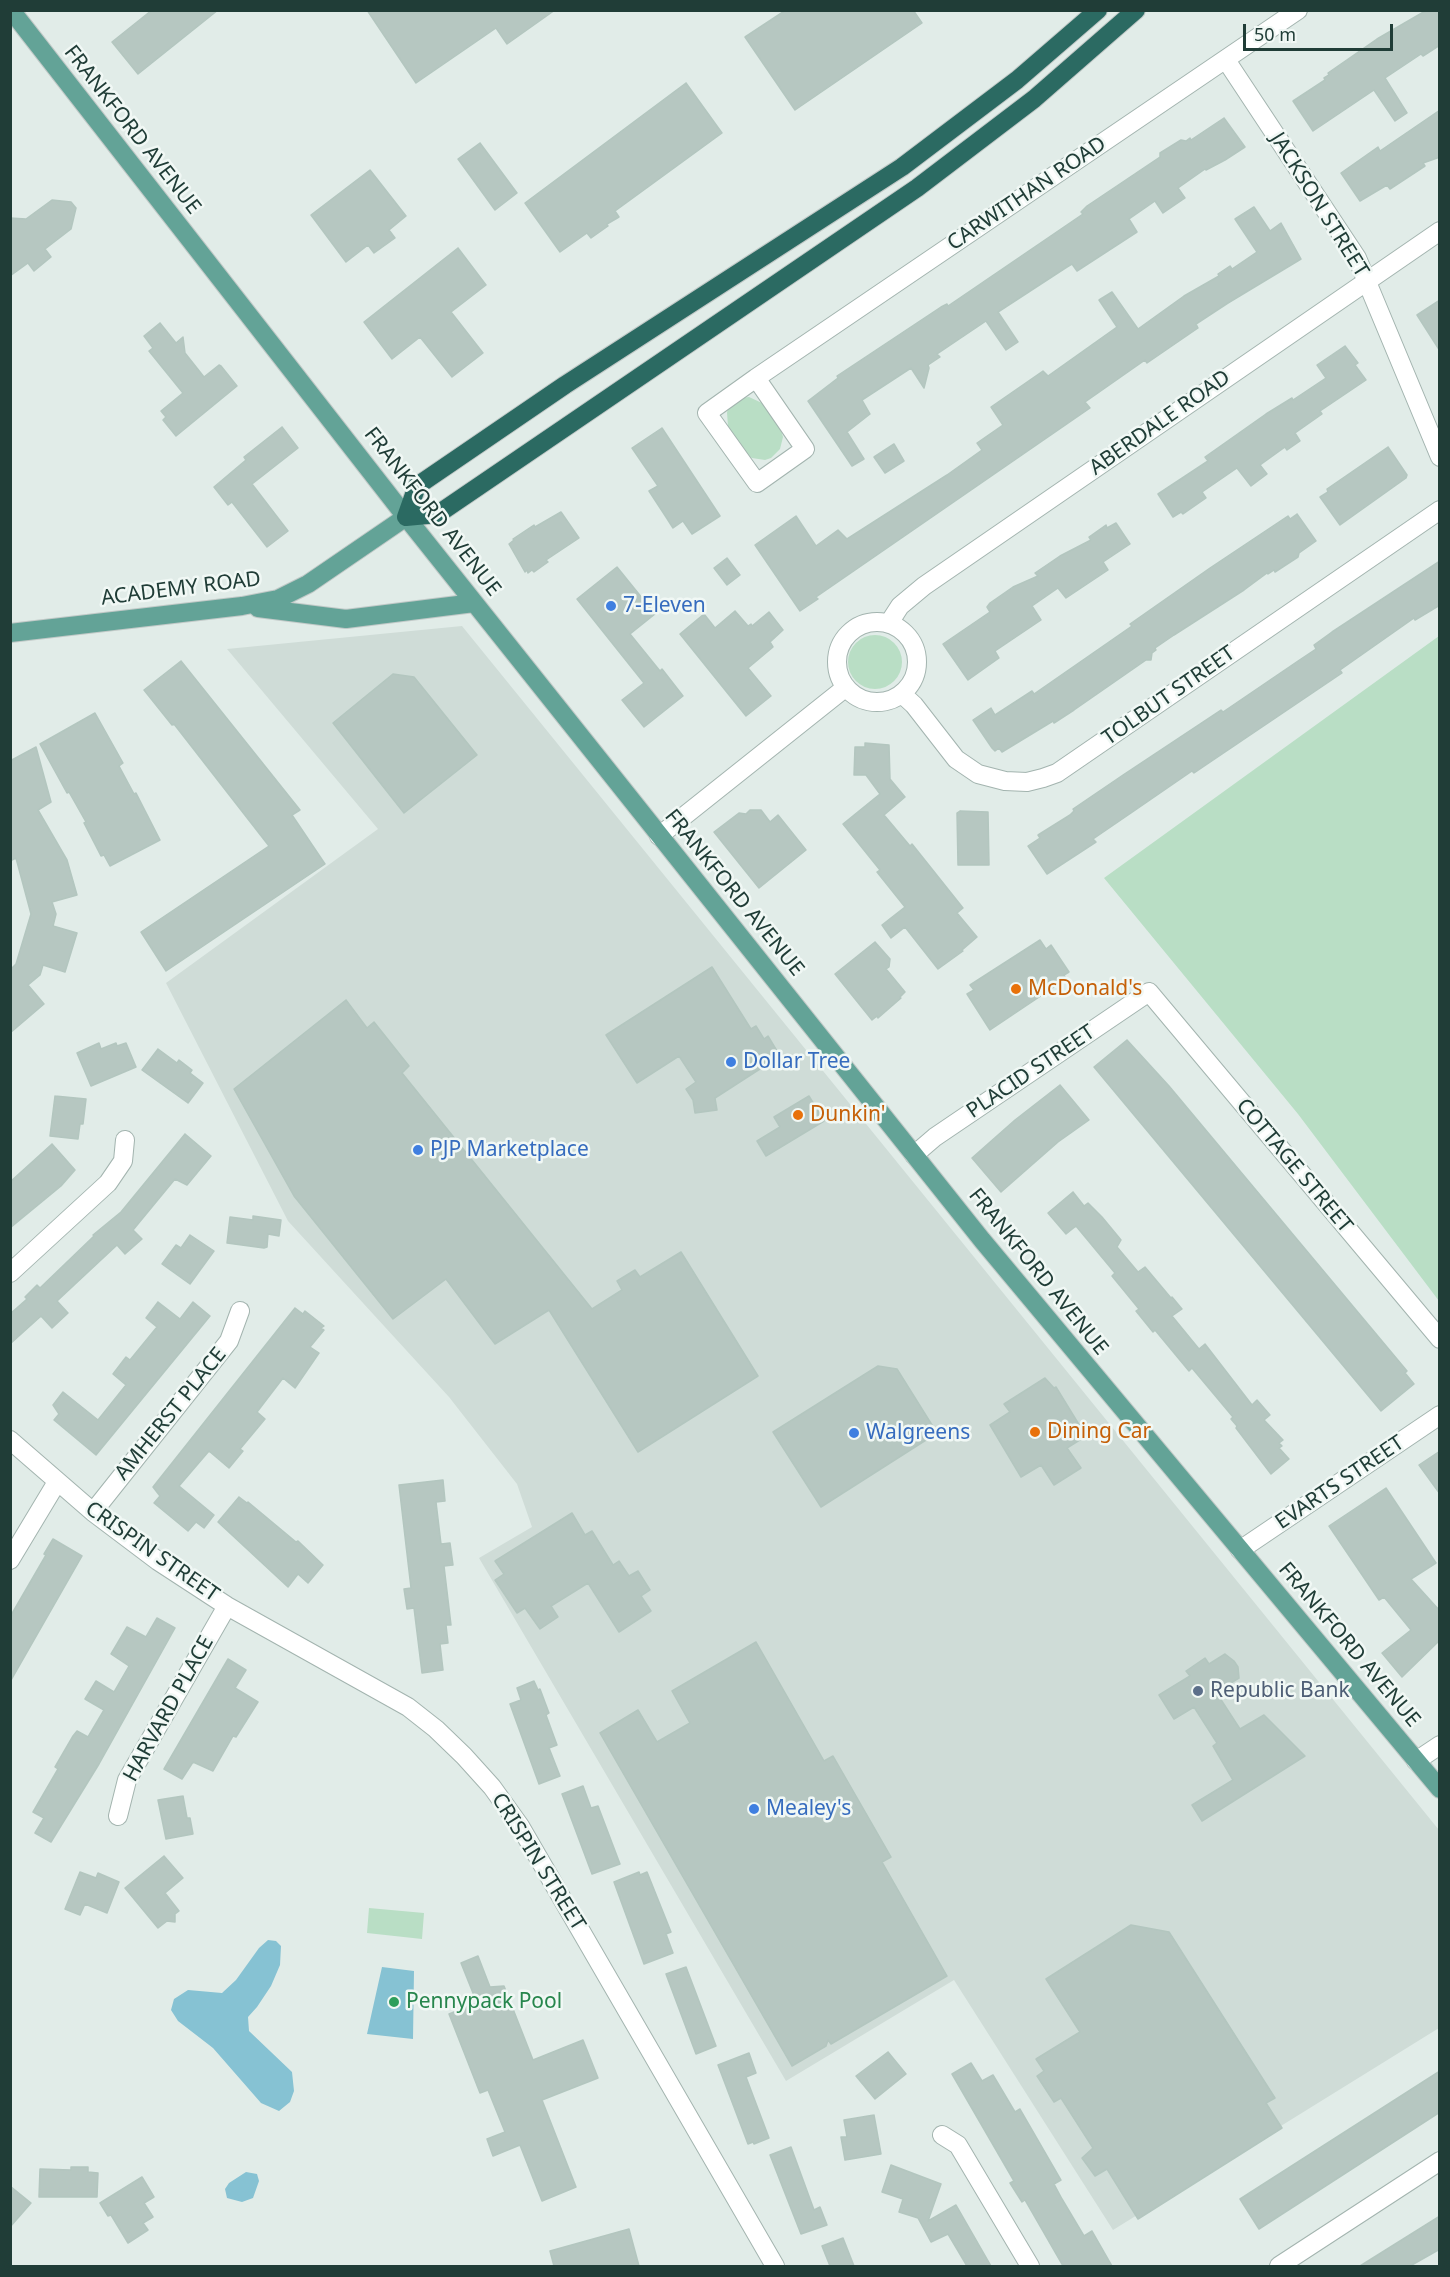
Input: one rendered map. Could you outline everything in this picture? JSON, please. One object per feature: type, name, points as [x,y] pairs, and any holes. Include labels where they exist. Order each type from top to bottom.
[{"type":"highway","points":[[1098,10],[1017,80],[902,167],[574,380],[417,486],[406,517],[438,514],[917,188],[1034,99],[1136,10]]},
{"type":"main road","name":"FRANKFORD AVENUE","points":[[11,10],[406,517],[914,1155],[1053,1327],[1440,1789]]},
{"type":"main road","name":"ACADEMY ROAD","points":[[10,633],[242,606],[278,599],[295,591],[406,517]]},
{"type":"main road","points":[[242,606],[346,619],[474,603]]},
{"type":"street","name":"CARWITHAN ROAD","points":[[756,378],[805,449],[757,483],[707,412],[756,378],[1226,60],[1298,10]]},
{"type":"street","name":"JACKSON STREET","points":[[1226,60],[1357,258],[1440,457]]},
{"type":"street","name":"ABERDALE ROAD","points":[[888,623],[900,606],[924,586],[1440,231]]},
{"type":"street","name":"TOLBUT STREET","points":[[902,694],[914,705],[956,759],[978,774],[1005,781],[1027,782],[1057,773],[1440,510]]},
{"type":"street","points":[[874,621],[888,623],[907,634],[917,654],[915,676],[902,694],[888,701],[872,703],[857,698],[845,687],[838,675],[836,660],[840,646],[848,634],[860,625],[874,621]]},
{"type":"street","points":[[659,836],[845,687]]},
{"type":"street","name":"PLACID STREET","points":[[914,1155],[935,1137],[1149,992]]},
{"type":"street","name":"COTTAGE STREET","points":[[1149,992],[1440,1339]]},
{"type":"street","points":[[10,1273],[108,1183],[123,1161],[125,1140]]},
{"type":"street","name":"AMHERST PLACE","points":[[93,1512],[230,1341],[240,1311]]},
{"type":"street","name":"EVARTS STREET","points":[[1240,1550],[1440,1415]]},
{"type":"street","name":"CRISPIN STREET","points":[[10,1440],[93,1512],[158,1561],[227,1606],[408,1707],[436,1729],[492,1786],[520,1826],[545,1868],[775,2266]]},
{"type":"street","points":[[10,1560],[57,1482]]},
{"type":"street","name":"HARVARD PLACE","points":[[118,1816],[127,1780],[227,1606]]},
{"type":"street","points":[[1416,1761],[1440,1745]]},
{"type":"street","points":[[942,2135],[958,2145],[1030,2266]]},
{"type":"street","points":[[1281,2266],[1440,2161]]},
{"type":"shaded area","points":[[462,626],[1439,1830],[1439,2028],[1113,2230],[954,1980],[786,2081],[479,1558],[532,1527],[517,1484],[449,1397],[288,1221],[166,983],[378,829],[227,649]]},
{"type":"green space","points":[[749,397],[762,403],[781,430],[783,437],[780,449],[771,458],[765,460],[747,455],[728,427],[727,412],[730,406],[742,398]]},
{"type":"green space","points":[[870,635],[880,635],[890,639],[898,647],[902,662],[898,677],[890,685],[880,689],[870,689],[860,685],[852,677],[848,667],[848,657],[852,647],[860,639]]},
{"type":"green space","points":[[1439,636],[1439,1301],[1298,1114],[1104,878]]},
{"type":"green space","points":[[369,1908],[424,1913],[422,1939],[367,1933]]},
{"type":"water","points":[[268,1940],[276,1941],[281,1946],[280,1965],[271,1986],[248,2017],[249,2031],[292,2072],[294,2091],[290,2102],[279,2111],[261,2103],[213,2048],[178,2021],[171,2010],[174,1999],[188,1990],[222,1993],[236,1980],[259,1948]]},
{"type":"water","name":"Pennypack Pool","points":[[382,1967],[414,1971],[413,2039],[367,2034]]},
{"type":"water","points":[[246,2172],[257,2174],[259,2181],[253,2198],[242,2202],[227,2198],[225,2189],[229,2183]]},
{"type":"building","points":[[152,10],[218,10],[138,74],[112,42]]},
{"type":"building","points":[[367,10],[555,10],[507,44],[496,28],[416,83]]},
{"type":"building","points":[[786,10],[913,10],[922,23],[795,110],[745,37]]},
{"type":"building","points":[[1427,10],[1440,10],[1440,45],[1423,56],[1421,54],[1385,78],[1407,113],[1395,121],[1374,90],[1313,131],[1293,101],[1325,80],[1328,73],[1377,39]]},
{"type":"building","points":[[686,83],[722,133],[615,211],[619,217],[607,224],[608,226],[591,238],[587,233],[560,252],[525,203]]},
{"type":"building","points":[[1440,110],[1440,157],[1423,163],[1425,166],[1390,189],[1387,185],[1360,201],[1341,173],[1378,147],[1380,151]]},
{"type":"building","points":[[1224,118],[1245,147],[1205,169],[1178,188],[1185,198],[1163,213],[1155,201],[1129,219],[1137,232],[1077,271],[1072,264],[998,312],[1018,342],[1006,350],[986,321],[937,354],[940,357],[928,365],[924,388],[911,368],[862,400],[870,414],[847,432],[864,459],[852,466],[808,401],[838,378],[837,376],[941,307],[947,304],[948,306],[1083,214],[1081,212],[1087,206],[1160,157],[1160,153],[1181,140],[1186,141],[1190,138],[1191,140]]},
{"type":"building","points":[[480,143],[517,193],[495,210],[458,159]]},
{"type":"building","points":[[370,170],[406,216],[389,230],[395,238],[374,253],[368,245],[346,262],[311,215]]},
{"type":"building","points":[[52,200],[71,202],[76,208],[71,229],[45,249],[51,257],[34,271],[28,263],[10,276],[10,218],[26,219]]},
{"type":"building","points":[[1254,207],[1270,231],[1281,223],[1301,259],[1196,324],[1198,328],[1147,363],[1145,360],[1085,402],[1090,408],[816,597],[818,599],[800,611],[755,545],[796,516],[816,546],[838,530],[847,539],[947,475],[982,450],[977,443],[1003,425],[991,407],[1043,371],[1048,376],[1117,327],[1099,300],[1112,292],[1138,329],[1184,296],[1219,276],[1218,274],[1230,266],[1232,269],[1257,252],[1235,219]]},
{"type":"building","points":[[458,248],[486,285],[451,312],[483,353],[452,377],[420,337],[392,359],[364,322]]},
{"type":"building","points":[[1440,300],[1440,351],[1417,315]]},
{"type":"building","points":[[160,323],[176,343],[183,337],[185,353],[204,377],[219,365],[237,386],[176,436],[163,420],[166,417],[161,411],[183,393],[149,351],[153,348],[144,336]]},
{"type":"building","points":[[1345,346],[1358,363],[1355,365],[1366,380],[1320,411],[1322,414],[1295,433],[1300,441],[1287,450],[1285,447],[1260,465],[1267,474],[1251,486],[1237,468],[1202,492],[1206,498],[1183,514],[1181,512],[1173,517],[1158,494],[1208,461],[1205,457],[1266,414],[1292,398],[1293,400],[1326,378],[1317,365]]},
{"type":"building","points":[[282,427],[298,448],[252,484],[288,531],[267,547],[232,502],[228,505],[214,487],[246,460],[244,457]]},
{"type":"building","points":[[662,428],[720,516],[692,534],[683,521],[673,528],[649,491],[658,486],[632,448]]},
{"type":"building","points":[[894,444],[904,461],[885,473],[874,457]]},
{"type":"building","points":[[1388,447],[1407,475],[1406,478],[1340,525],[1320,497],[1328,492],[1327,489]]},
{"type":"building","points":[[561,512],[579,538],[546,560],[548,562],[534,572],[532,570],[528,573],[527,570],[525,572],[509,544],[534,525],[535,527]]},
{"type":"building","points":[[1297,514],[1316,541],[1299,553],[1298,557],[1275,572],[1274,570],[1267,573],[1174,635],[1155,648],[1151,660],[1146,660],[1054,723],[1053,721],[1002,752],[999,748],[995,751],[992,748],[973,720],[991,708],[995,715],[1032,691],[1034,694],[1210,568],[1288,516],[1290,519]]},
{"type":"building","points":[[1116,523],[1130,544],[1103,562],[1108,570],[1066,598],[1058,588],[1032,606],[1041,620],[995,651],[999,658],[968,680],[943,644],[990,612],[987,607],[990,603],[1013,587],[1038,576],[1035,573],[1060,556],[1091,540],[1089,537],[1106,525],[1107,528]]},
{"type":"building","points":[[727,558],[740,575],[727,585],[714,568]]},
{"type":"building","points":[[1440,561],[1440,605],[1415,620],[1414,618],[1340,670],[1342,673],[1194,773],[1192,771],[1093,839],[1096,842],[1047,874],[1028,846],[1040,838],[1038,835],[1070,815],[1073,809],[1123,775],[1221,710],[1223,712],[1316,649],[1314,645],[1332,632]]},
{"type":"building","points":[[617,567],[655,614],[630,634],[683,696],[644,727],[622,700],[644,683],[577,599]]},
{"type":"building","points":[[735,611],[748,626],[751,624],[752,626],[769,612],[783,630],[770,642],[773,647],[748,668],[771,696],[746,716],[680,634],[704,614],[715,628]]},
{"type":"building","points":[[181,661],[300,810],[292,815],[325,864],[166,971],[141,932],[269,846],[174,724],[172,725],[144,690]]},
{"type":"building","points":[[393,674],[414,677],[477,755],[404,813],[333,723]]},
{"type":"building","points":[[95,713],[123,763],[119,766],[160,840],[110,866],[104,855],[101,856],[84,823],[86,822],[40,744]]},
{"type":"building","points":[[865,743],[889,745],[890,779],[905,797],[884,815],[910,846],[912,844],[963,908],[957,913],[977,937],[963,951],[938,969],[905,927],[891,938],[882,925],[905,907],[877,872],[880,870],[843,824],[880,794],[866,775],[854,775],[855,747],[865,747]]},
{"type":"building","points":[[36,747],[51,802],[38,810],[67,860],[77,895],[52,902],[56,914],[53,926],[77,933],[65,972],[43,965],[40,975],[28,985],[44,1004],[10,1033],[10,966],[12,968],[16,964],[31,914],[16,858],[10,861],[10,761]]},
{"type":"building","points":[[750,810],[761,810],[770,822],[778,815],[806,850],[759,888],[714,832],[739,813],[746,814]]},
{"type":"building","points":[[960,811],[988,812],[989,865],[958,865],[957,813]]},
{"type":"building","points":[[1040,940],[1046,949],[1051,945],[1069,972],[1064,975],[1066,979],[990,1030],[967,994],[974,990],[970,985]]},
{"type":"building","points":[[875,942],[890,959],[889,967],[886,969],[905,992],[878,1018],[877,1016],[872,1020],[835,974]]},
{"type":"building","points":[[712,967],[751,1029],[756,1026],[764,1039],[768,1036],[780,1056],[715,1098],[717,1110],[695,1113],[693,1100],[686,1089],[696,1082],[679,1056],[637,1083],[606,1035]]},
{"type":"building","points":[[346,1000],[367,1028],[374,1022],[409,1066],[402,1073],[592,1309],[622,1290],[617,1281],[635,1270],[640,1277],[681,1252],[758,1376],[638,1452],[549,1310],[495,1344],[446,1279],[393,1319],[294,1196],[234,1089]]},
{"type":"building","points":[[1127,1040],[1169,1086],[1407,1371],[1405,1373],[1414,1384],[1381,1411],[1094,1067]]},
{"type":"building","points":[[99,1043],[101,1049],[116,1043],[117,1046],[126,1043],[136,1067],[91,1086],[77,1053]]},
{"type":"building","points":[[158,1049],[177,1063],[179,1060],[203,1083],[188,1103],[142,1070]]},
{"type":"building","points":[[1060,1085],[1089,1120],[1058,1142],[1001,1192],[972,1158]]},
{"type":"building","points":[[55,1096],[86,1099],[83,1124],[80,1124],[78,1139],[50,1136]]},
{"type":"building","points":[[809,1096],[824,1121],[766,1156],[757,1141],[780,1127],[774,1117]]},
{"type":"building","points":[[185,1134],[211,1156],[187,1185],[175,1179],[133,1230],[142,1239],[125,1254],[117,1245],[57,1301],[68,1313],[52,1328],[41,1316],[10,1344],[10,1314],[27,1299],[25,1297],[37,1285],[40,1288],[93,1235],[121,1212]]},
{"type":"building","points":[[52,1144],[75,1170],[61,1186],[10,1228],[10,1182]]},
{"type":"building","points":[[1073,1192],[1084,1206],[1088,1203],[1102,1217],[1121,1240],[1117,1247],[1138,1272],[1145,1267],[1182,1309],[1172,1316],[1199,1349],[1205,1344],[1252,1405],[1257,1400],[1270,1415],[1264,1420],[1283,1440],[1279,1443],[1282,1446],[1279,1448],[1289,1459],[1271,1474],[1236,1428],[1237,1426],[1231,1419],[1233,1417],[1192,1368],[1189,1371],[1136,1311],[1139,1309],[1112,1276],[1115,1273],[1076,1226],[1066,1234],[1048,1213]]},
{"type":"building","points":[[253,1216],[281,1220],[279,1236],[268,1234],[267,1247],[264,1248],[227,1243],[230,1217],[253,1220]]},
{"type":"building","points":[[190,1235],[214,1251],[190,1284],[162,1264],[176,1245],[181,1248]]},
{"type":"building","points":[[158,1302],[180,1319],[193,1302],[210,1316],[96,1455],[54,1420],[59,1414],[53,1405],[63,1392],[98,1420],[126,1385],[113,1374],[126,1357],[130,1360],[157,1327],[146,1318]]},
{"type":"building","points":[[295,1308],[303,1314],[305,1311],[324,1326],[321,1328],[324,1330],[310,1347],[319,1353],[295,1388],[283,1378],[257,1412],[265,1419],[240,1449],[243,1451],[229,1468],[209,1451],[179,1486],[214,1515],[204,1528],[196,1522],[188,1531],[154,1503],[160,1496],[153,1487]]},
{"type":"building","points":[[878,1366],[897,1369],[937,1433],[821,1507],[773,1432]]},
{"type":"building","points":[[1045,1378],[1054,1388],[1056,1387],[1086,1436],[1067,1448],[1081,1468],[1054,1485],[1041,1465],[1021,1477],[990,1425],[1010,1412],[1004,1404]]},
{"type":"building","points":[[1440,1451],[1440,1494],[1419,1465]]},
{"type":"building","points":[[443,1480],[445,1501],[436,1502],[441,1544],[450,1543],[453,1565],[444,1566],[451,1625],[446,1625],[448,1643],[440,1644],[443,1670],[422,1673],[414,1608],[407,1609],[404,1589],[411,1588],[399,1485]]},
{"type":"building","points":[[1386,1488],[1436,1563],[1411,1579],[1440,1611],[1440,1640],[1402,1677],[1382,1653],[1411,1630],[1384,1597],[1379,1600],[1329,1526]]},
{"type":"building","points":[[239,1497],[296,1542],[298,1541],[323,1565],[308,1583],[298,1574],[288,1587],[218,1522]]},
{"type":"building","points":[[572,1513],[585,1535],[592,1531],[613,1565],[619,1561],[629,1576],[638,1571],[650,1590],[641,1596],[651,1611],[619,1632],[588,1583],[551,1606],[558,1617],[540,1629],[525,1608],[517,1613],[495,1580],[504,1574],[495,1561]]},
{"type":"building","points":[[53,1539],[82,1556],[10,1682],[10,1617]]},
{"type":"building","points":[[157,1618],[175,1628],[99,1764],[51,1842],[35,1833],[44,1818],[33,1812],[58,1769],[55,1767],[73,1736],[77,1731],[88,1737],[104,1710],[85,1699],[96,1681],[114,1692],[129,1666],[111,1654],[127,1627],[146,1637]]},
{"type":"building","name":"Mealey's","points":[[756,1642],[824,1761],[833,1756],[891,1857],[882,1862],[947,1976],[831,2044],[828,2040],[826,2046],[792,2066],[600,1733],[638,1710],[657,1742],[690,1723],[672,1691]]},
{"type":"building","points":[[1225,1654],[1238,1667],[1239,1678],[1216,1692],[1240,1729],[1264,1715],[1305,1756],[1202,1821],[1192,1805],[1233,1780],[1213,1746],[1217,1743],[1194,1707],[1174,1719],[1159,1695],[1190,1676],[1186,1671],[1205,1658],[1209,1664]]},
{"type":"building","points":[[228,1659],[246,1670],[235,1688],[258,1702],[236,1737],[233,1736],[213,1771],[193,1762],[182,1779],[164,1769]]},
{"type":"building","points":[[534,1681],[538,1690],[540,1689],[549,1713],[546,1715],[557,1745],[549,1748],[560,1776],[539,1784],[510,1704],[521,1700],[517,1688]]},
{"type":"building","points":[[583,1786],[591,1808],[598,1806],[620,1864],[592,1874],[562,1794]]},
{"type":"building","points":[[183,1796],[193,1834],[166,1839],[158,1800]]},
{"type":"building","points":[[164,1856],[183,1878],[165,1893],[179,1911],[175,1914],[175,1922],[167,1921],[158,1928],[125,1888]]},
{"type":"building","points":[[80,1872],[96,1878],[98,1873],[119,1882],[107,1913],[85,1904],[80,1915],[65,1909]]},
{"type":"building","points":[[639,1872],[640,1875],[647,1872],[671,1932],[666,1934],[673,1953],[644,1964],[614,1882]]},
{"type":"building","points":[[1131,1925],[1169,1932],[1275,2098],[1266,2103],[1282,2128],[1138,2219],[1107,2169],[1095,2176],[1082,2158],[1093,2148],[1061,2098],[1054,2102],[1037,2076],[1044,2071],[1036,2059],[1080,2032],[1046,1979]]},
{"type":"building","points":[[478,1956],[490,1987],[504,1986],[533,2060],[583,2040],[598,2078],[542,2100],[576,2187],[542,2201],[520,2145],[493,2156],[487,2139],[505,2132],[488,2090],[480,2093],[449,2014],[477,2003],[461,1963]]},
{"type":"building","points":[[686,1967],[716,2046],[696,2054],[666,1974]]},
{"type":"building","points":[[888,2052],[906,2074],[875,2099],[856,2076]]},
{"type":"building","points":[[749,2053],[756,2073],[746,2077],[769,2138],[754,2144],[753,2142],[748,2144],[718,2065]]},
{"type":"building","points":[[971,2063],[982,2081],[993,2075],[1015,2112],[1020,2109],[1061,2180],[1054,2184],[1062,2199],[1084,2236],[1092,2231],[1112,2266],[1063,2266],[1025,2200],[1022,2202],[1010,2183],[1014,2181],[952,2074]]},
{"type":"building","points":[[1440,2071],[1440,2112],[1259,2229],[1240,2199]]},
{"type":"building","points":[[874,2115],[881,2154],[845,2160],[841,2137],[847,2137],[844,2120]]},
{"type":"building","points":[[791,2147],[814,2210],[820,2207],[827,2225],[801,2234],[770,2155]]},
{"type":"building","points":[[891,2165],[941,2184],[928,2221],[956,2205],[991,2266],[967,2266],[948,2234],[931,2242],[918,2218],[899,2212],[903,2199],[882,2192]]},
{"type":"building","points":[[71,2167],[88,2167],[88,2172],[98,2173],[97,2197],[39,2197],[40,2169],[71,2170]]},
{"type":"building","points":[[142,2177],[154,2197],[144,2203],[153,2217],[143,2223],[148,2230],[128,2243],[111,2215],[108,2216],[100,2203]]},
{"type":"building","points":[[10,2186],[31,2203],[10,2227]]},
{"type":"building","points":[[1440,2216],[1440,2249],[1410,2266],[1360,2266]]},
{"type":"building","points":[[629,2229],[639,2266],[554,2266],[550,2251]]},
{"type":"building","points":[[843,2238],[854,2266],[830,2266],[822,2246]]},
{"type":"place","name":"7-Eleven","points":[[611,606]]},
{"type":"place","name":"McDonald's","points":[[1016,989]]},
{"type":"place","name":"Dollar Tree","points":[[731,1062]]},
{"type":"place","name":"Dunkin'","points":[[798,1115]]},
{"type":"place","name":"PJP Marketplace","points":[[418,1150]]},
{"type":"place","name":"Dining Car","points":[[1035,1432]]},
{"type":"place","name":"Walgreens","points":[[854,1433]]},
{"type":"place","name":"Republic Bank","points":[[1198,1691]]},
{"type":"place","name":"Mealey's","points":[[754,1809]]},
{"type":"place","name":"Pennypack Pool","points":[[394,2002]]}]
